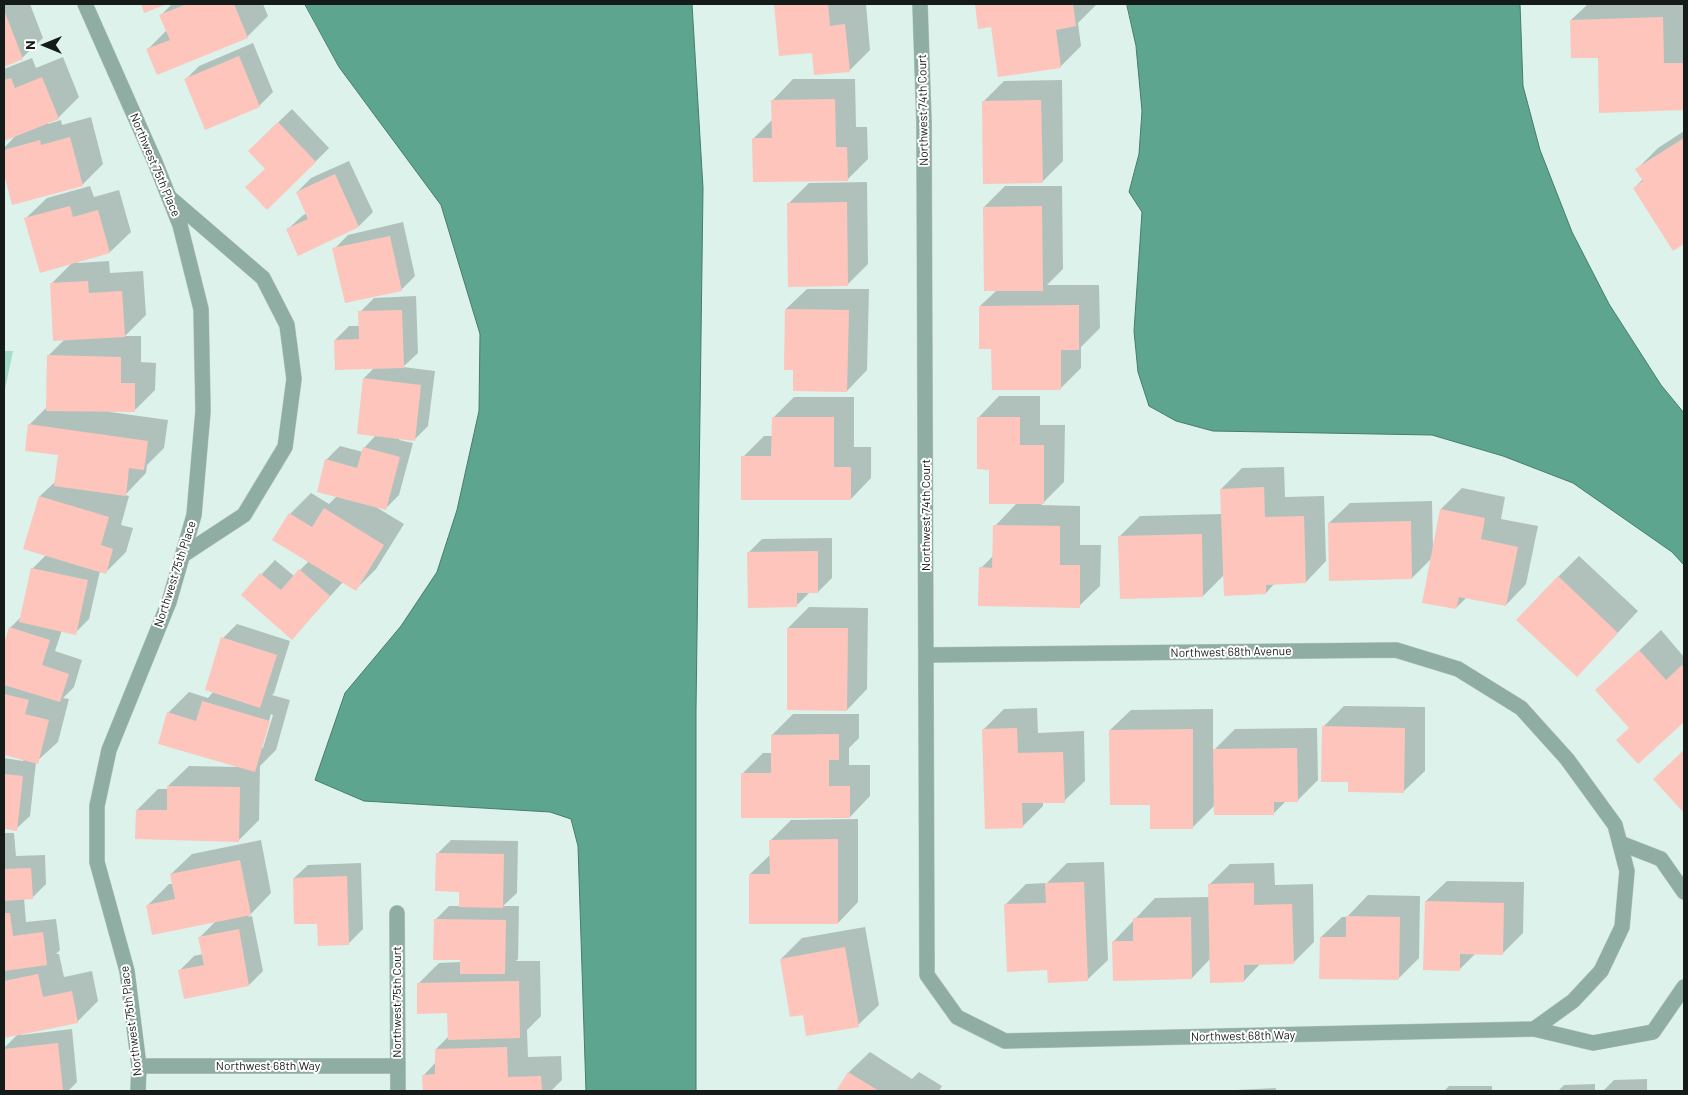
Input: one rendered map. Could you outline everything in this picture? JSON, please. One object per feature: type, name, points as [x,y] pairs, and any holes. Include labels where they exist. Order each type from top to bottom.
[{"type":"street","name":"Northwest 75th Place","points":[[85,4],[180,225],[201,309],[203,411],[194,516],[169,602],[108,750],[97,806],[97,862],[127,971],[139,1066],[138,1091]]},
{"type":"street","name":"Northwest 74th Court","points":[[920,4],[924,123],[926,975],[957,1018]]},
{"type":"street","points":[[169,197],[263,278],[287,325],[294,379],[285,447],[244,515],[182,555]]},
{"type":"street","name":"Northwest 68th Avenue","points":[[926,655],[1396,650],[1458,669],[1520,708],[1567,759],[1615,825],[1627,871],[1622,927],[1601,971],[1573,1001],[1534,1029]]},
{"type":"street","points":[[1620,843],[1661,859],[1684,892]]},
{"type":"street","name":"Northwest 75th Court","points":[[397,913],[398,1091]]},
{"type":"street","name":"Northwest 68th Way","points":[[957,1018],[1005,1041],[1534,1029],[1593,1043],[1653,1032],[1684,987]]},
{"type":"street","name":"Northwest 68th Way","points":[[139,1066],[397,1066]]},
{"type":"shaded area","points":[[305,4],[692,4],[703,188],[696,710],[696,1091],[586,1091],[578,846],[571,819],[550,812],[364,801],[315,780],[345,693],[401,626],[437,572],[457,510],[479,411],[480,334],[441,205],[339,67]]},
{"type":"shaded area","points":[[1127,4],[1520,4],[1523,86],[1540,150],[1572,232],[1609,304],[1661,385],[1684,413],[1684,565],[1672,552],[1573,483],[1503,456],[1432,435],[1213,431],[1176,421],[1149,406],[1138,372],[1134,331],[1142,212],[1129,192],[1139,154],[1142,111],[1136,46]]},
{"type":"shaded area","points":[[4,351],[13,351],[4,394]]},
{"type":"building","points":[[141,4],[167,4],[144,13]]},
{"type":"building","points":[[187,4],[234,4],[248,38],[157,75],[146,49],[170,40],[159,15]]},
{"type":"building","points":[[774,4],[828,4],[830,26],[845,24],[850,72],[814,75],[812,53],[779,56]]},
{"type":"building","points":[[975,4],[1073,4],[1076,26],[1056,30],[1061,68],[998,77],[991,27],[978,29]]},
{"type":"building","points":[[4,10],[23,59],[4,67]]},
{"type":"building","points":[[1663,17],[1664,63],[1684,63],[1684,110],[1599,113],[1598,58],[1571,58],[1570,20]]},
{"type":"building","points":[[239,56],[260,107],[205,130],[184,79]]},
{"type":"building","points":[[42,77],[59,119],[4,141],[4,80],[11,78],[15,88]]},
{"type":"building","points":[[835,99],[836,147],[847,147],[848,181],[753,182],[752,138],[772,138],[771,100]]},
{"type":"building","points":[[1041,100],[1043,183],[983,184],[982,101]]},
{"type":"building","points":[[278,122],[316,162],[267,210],[245,187],[265,169],[248,151]]},
{"type":"building","points":[[70,137],[83,186],[12,205],[4,174],[4,150],[40,140],[41,145]]},
{"type":"building","points":[[1684,138],[1684,244],[1673,251],[1633,188],[1643,181],[1635,169]]},
{"type":"building","points":[[335,174],[359,227],[298,256],[286,229],[308,219],[296,192]]},
{"type":"building","points":[[847,202],[848,286],[788,287],[787,203]]},
{"type":"building","points":[[70,206],[73,217],[98,210],[110,253],[40,273],[24,218]]},
{"type":"building","points":[[1042,206],[1043,291],[984,291],[983,207]]},
{"type":"building","points":[[390,236],[402,291],[345,303],[332,248]]},
{"type":"building","points":[[88,281],[89,293],[122,291],[125,337],[53,341],[50,283]]},
{"type":"building","points":[[1079,305],[1079,350],[1061,350],[1061,390],[992,390],[991,349],[979,349],[979,306]]},
{"type":"building","points":[[785,309],[849,310],[847,392],[793,391],[793,370],[784,370]]},
{"type":"building","points":[[402,310],[404,368],[335,370],[334,340],[359,339],[358,311]]},
{"type":"building","points":[[47,355],[121,357],[121,383],[135,383],[135,412],[46,411]]},
{"type":"building","points":[[363,378],[421,385],[415,441],[357,434]]},
{"type":"building","points":[[772,417],[834,417],[834,467],[851,467],[851,500],[741,500],[741,456],[771,456]]},
{"type":"building","points":[[977,417],[1020,417],[1020,445],[1044,445],[1044,504],[989,504],[989,470],[977,469]]},
{"type":"building","points":[[28,424],[148,441],[144,470],[129,468],[126,496],[54,486],[58,455],[25,451]]},
{"type":"building","points":[[363,447],[400,457],[386,510],[317,492],[325,459],[357,468]]},
{"type":"building","points":[[1264,487],[1265,517],[1304,516],[1306,583],[1266,585],[1266,594],[1224,596],[1220,489]]},
{"type":"building","points":[[39,496],[109,517],[101,545],[113,549],[106,574],[23,549]]},
{"type":"building","points":[[324,508],[384,545],[356,591],[272,540],[289,513],[312,527]]},
{"type":"building","points":[[1440,509],[1485,518],[1481,539],[1518,547],[1506,606],[1459,597],[1456,609],[1422,603]]},
{"type":"building","points":[[1411,521],[1412,579],[1329,581],[1328,523]]},
{"type":"building","points":[[993,525],[1060,526],[1060,565],[1080,565],[1080,608],[978,606],[979,567],[992,568]]},
{"type":"building","points":[[1202,534],[1203,597],[1120,599],[1118,536]]},
{"type":"building","points":[[818,551],[818,593],[797,593],[797,607],[748,608],[747,552]]},
{"type":"building","points":[[31,568],[88,580],[76,635],[19,622]]},
{"type":"building","points":[[299,569],[330,596],[292,640],[241,595],[260,573],[281,590]]},
{"type":"building","points":[[1558,576],[1618,633],[1577,677],[1516,620]]},
{"type":"building","points":[[9,627],[50,640],[42,665],[69,674],[60,702],[4,685],[4,644]]},
{"type":"building","points":[[787,628],[848,628],[847,711],[787,710]]},
{"type":"building","points":[[221,637],[277,655],[260,708],[205,690]]},
{"type":"building","points":[[1639,650],[1666,680],[1682,665],[1684,668],[1684,722],[1638,764],[1616,740],[1629,728],[1595,690]]},
{"type":"building","points":[[4,694],[29,700],[25,714],[49,720],[38,764],[4,755]]},
{"type":"building","points":[[202,701],[270,721],[255,772],[158,744],[167,712],[196,721]]},
{"type":"building","points":[[1322,726],[1405,728],[1404,793],[1348,792],[1348,782],[1321,782]]},
{"type":"building","points":[[1017,728],[1018,753],[1063,752],[1065,803],[1022,803],[1023,828],[985,829],[982,729]]},
{"type":"building","points":[[1193,729],[1193,829],[1150,829],[1150,805],[1110,805],[1109,730]]},
{"type":"building","points":[[839,734],[839,760],[829,760],[829,786],[850,786],[850,818],[741,818],[741,773],[771,773],[771,735]]},
{"type":"building","points":[[1297,748],[1298,802],[1274,802],[1274,815],[1214,815],[1213,749]]},
{"type":"building","points":[[1684,750],[1684,813],[1653,779]]},
{"type":"building","points":[[4,774],[23,776],[17,831],[4,829]]},
{"type":"building","points":[[167,786],[240,787],[239,842],[135,839],[136,810],[167,810]]},
{"type":"building","points":[[838,839],[838,924],[749,924],[749,874],[770,874],[769,840]]},
{"type":"building","points":[[436,853],[504,854],[503,908],[459,907],[459,892],[435,891]]},
{"type":"building","points":[[240,860],[251,915],[152,935],[146,905],[175,899],[170,874]]},
{"type":"building","points":[[31,868],[33,899],[4,901],[4,869]]},
{"type":"building","points":[[347,876],[349,945],[318,946],[317,924],[294,924],[293,878]]},
{"type":"building","points":[[1084,882],[1088,981],[1048,983],[1047,970],[1007,972],[1004,904],[1046,903],[1045,883]]},
{"type":"building","points":[[1254,883],[1254,905],[1292,904],[1294,964],[1244,965],[1244,982],[1210,983],[1208,884]]},
{"type":"building","points":[[1425,901],[1504,903],[1503,955],[1460,954],[1460,971],[1423,970]]},
{"type":"building","points":[[4,913],[10,913],[13,936],[43,932],[47,965],[4,971]]},
{"type":"building","points":[[1346,916],[1400,917],[1399,980],[1319,979],[1320,937],[1346,937]]},
{"type":"building","points":[[1191,917],[1192,979],[1113,981],[1112,941],[1133,941],[1133,918]]},
{"type":"building","points":[[434,919],[506,920],[505,974],[460,974],[460,960],[433,960]]},
{"type":"building","points":[[239,929],[249,986],[184,999],[178,970],[204,965],[198,937]]},
{"type":"building","points":[[845,947],[859,1027],[806,1036],[803,1015],[790,1017],[780,959]]},
{"type":"building","points":[[38,974],[43,997],[72,991],[78,1023],[4,1038],[4,981]]},
{"type":"building","points":[[519,981],[520,1038],[448,1040],[447,1013],[417,1014],[417,983]]},
{"type":"building","points":[[58,1043],[63,1091],[5,1091],[4,1049]]},
{"type":"building","points":[[507,1047],[508,1077],[541,1076],[542,1091],[423,1091],[422,1075],[435,1074],[435,1049]]},
{"type":"building","points":[[848,1072],[879,1091],[836,1091]]}]
